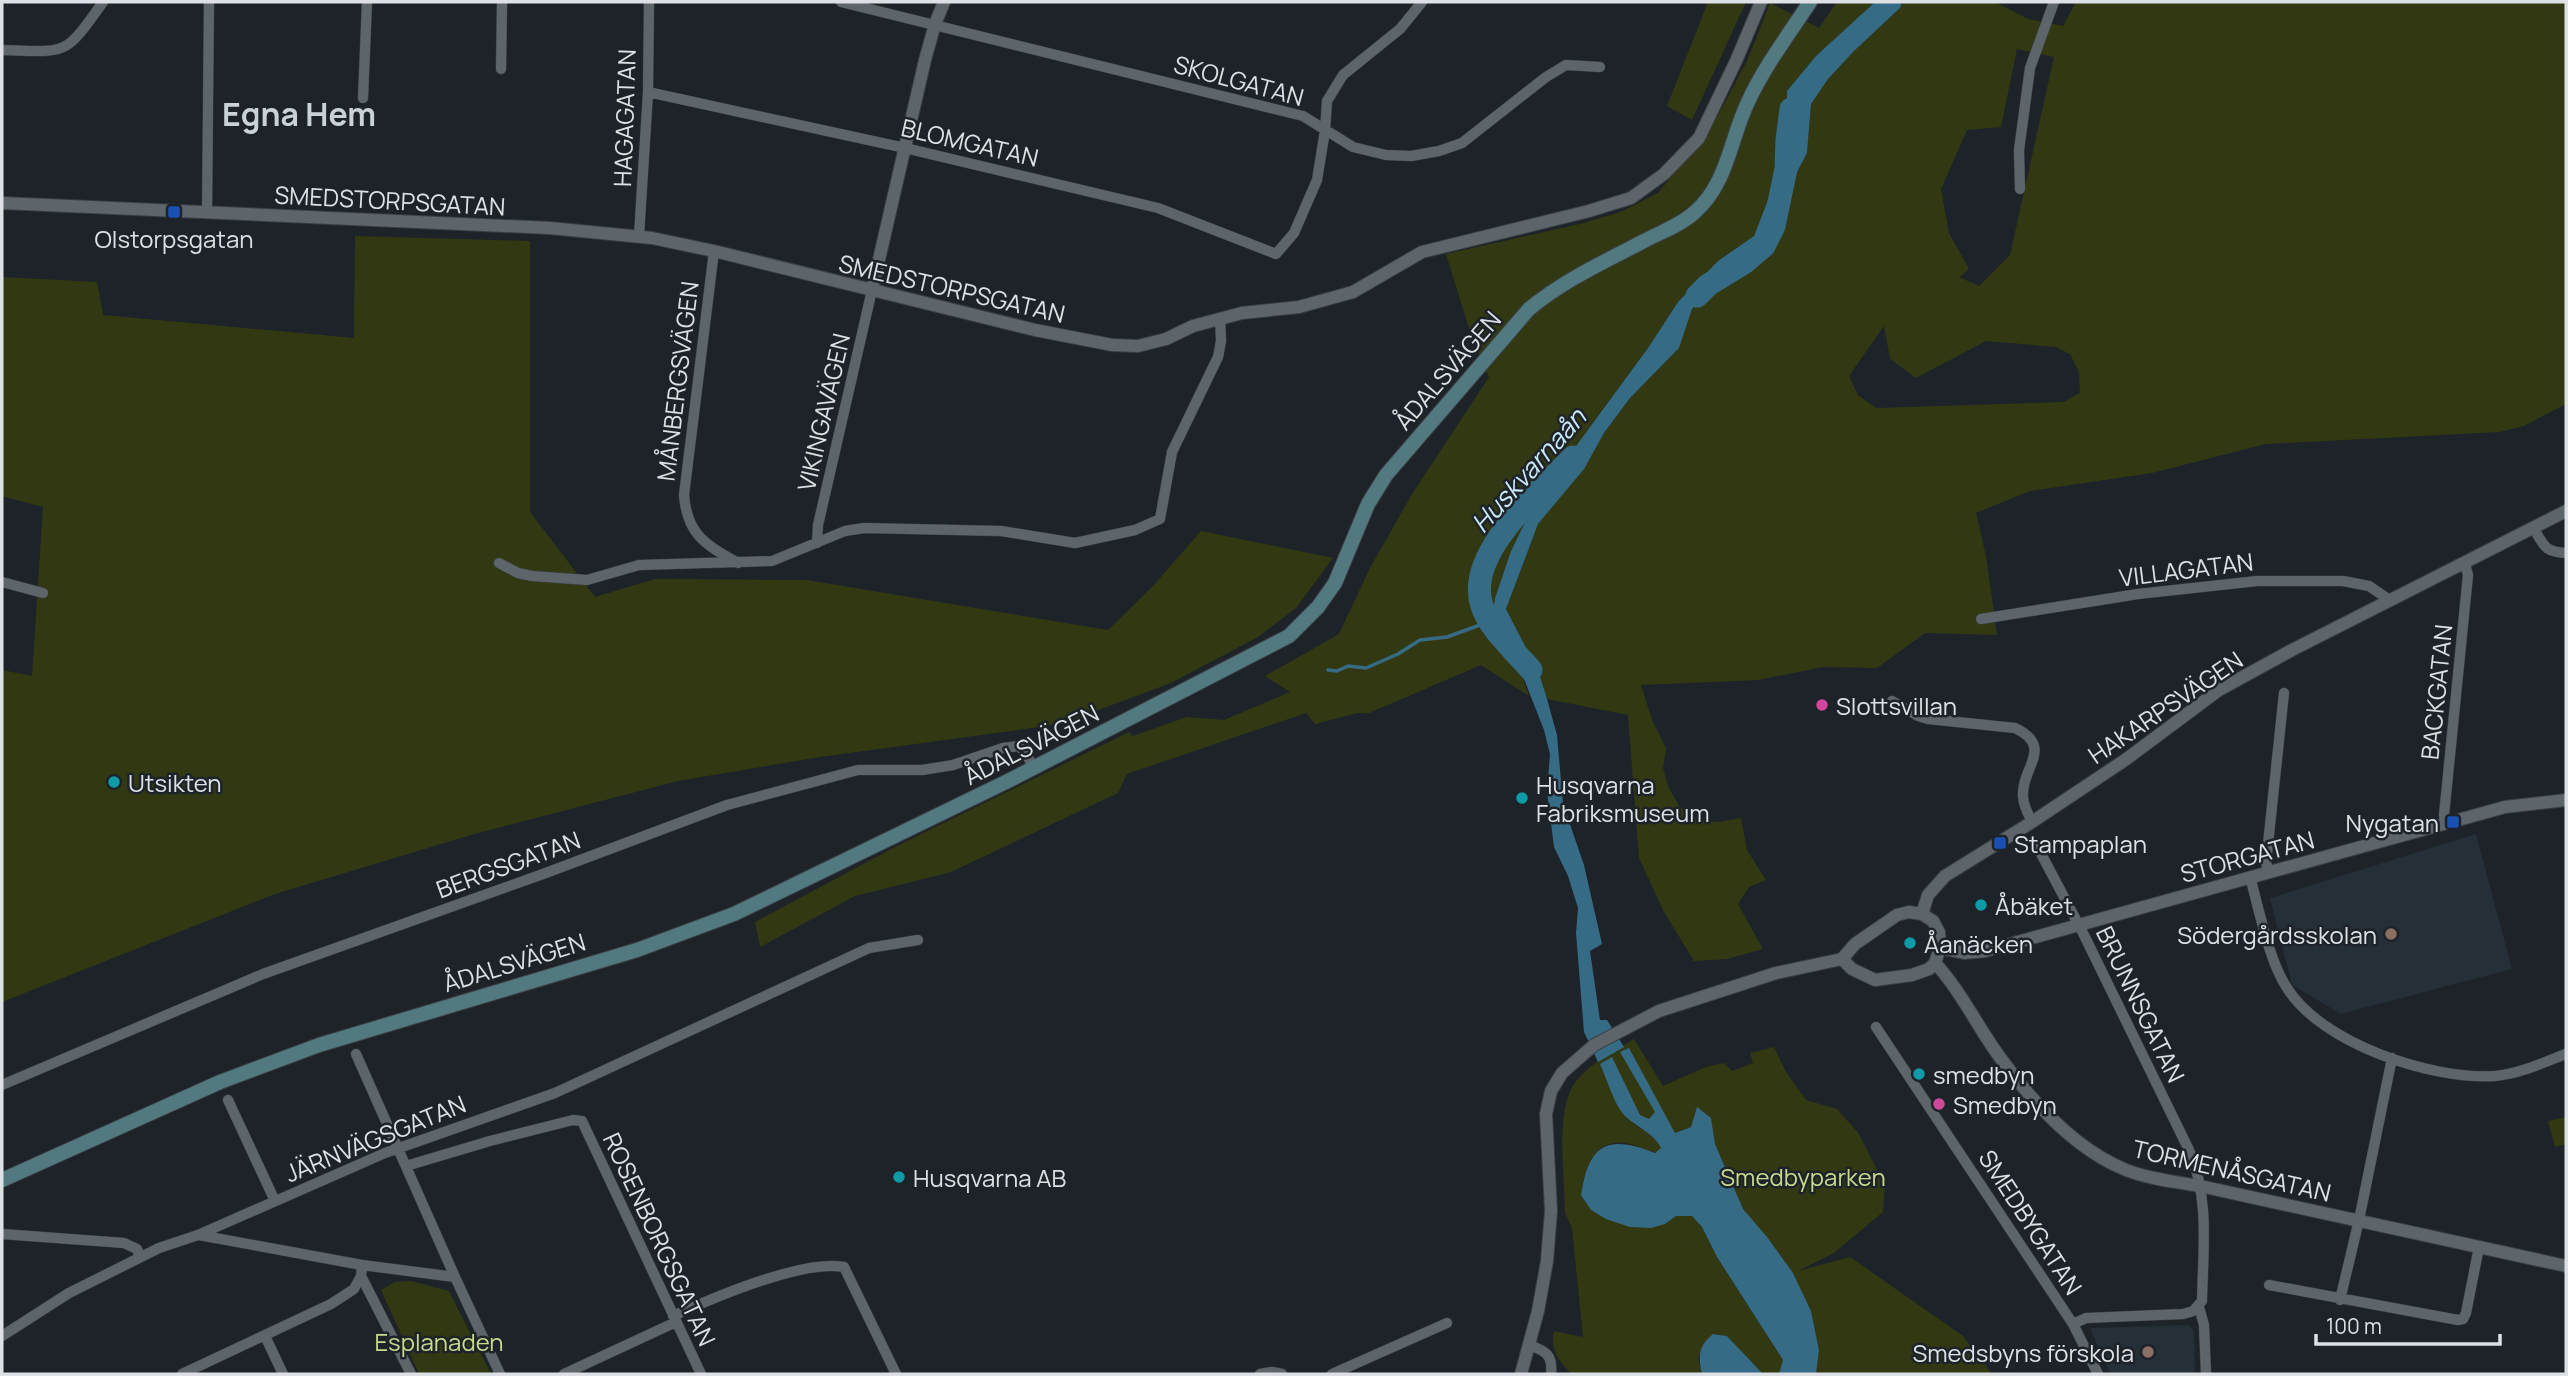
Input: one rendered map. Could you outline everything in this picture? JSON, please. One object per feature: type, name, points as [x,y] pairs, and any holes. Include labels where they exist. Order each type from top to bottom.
[{"type":"main road","name":"ÅDALSVÄGEN","points":[[2,1180],[220,1082],[319,1045],[637,950],[733,914],[997,787],[1289,636],[1303,624],[1335,583],[1368,504],[1386,475],[1529,309],[1582,271],[1676,225],[1695,212],[1709,196],[1731,156],[1738,124],[1749,100],[1810,2]]},
{"type":"street","points":[[2,50],[52,52],[68,46],[79,37],[103,2]]},
{"type":"street","points":[[207,213],[209,2]]},
{"type":"street","points":[[363,98],[367,2]]},
{"type":"street","points":[[501,69],[502,2]]},
{"type":"street","name":"HAGAGATAN","points":[[639,236],[648,92],[649,2]]},
{"type":"street","name":"SKOLGATAN","points":[[841,2],[1303,116],[1353,147],[1386,155],[1411,156],[1462,143],[1546,77],[1566,65],[1600,67]]},
{"type":"street","points":[[872,290],[935,24],[944,2]]},
{"type":"street","points":[[1325,131],[1327,101],[1343,75],[1400,29],[1422,2]]},
{"type":"street","name":"SMEDSTORPSGATAN","points":[[2,203],[550,228],[639,236],[714,251],[1035,330],[1112,345],[1138,346],[1220,318],[1299,307],[1353,292],[1422,252],[1631,198],[1664,174],[1699,138],[1761,2]]},
{"type":"street","points":[[2020,189],[2019,150],[2030,68],[2054,2]]},
{"type":"street","name":"BLOMGATAN","points":[[648,92],[905,148],[1158,208],[1276,254],[1294,233],[1317,180],[1325,131]]},
{"type":"street","name":"MÅNBERGSVÄGEN","points":[[714,251],[684,495],[687,516],[698,536],[707,545],[739,563]]},
{"type":"street","name":"VIKINGAVÄGEN","points":[[817,543],[818,525],[872,290]]},
{"type":"street","points":[[499,563],[518,573],[532,576],[587,580],[639,565],[772,561],[845,531],[864,528],[1001,531],[1074,543],[1135,530],[1160,519],[1172,452],[1218,357],[1222,341],[1220,318]]},
{"type":"street","name":"HAKARPSVÄGEN","points":[[1922,914],[1928,895],[1937,882],[2125,760],[2219,690],[2566,511]]},
{"type":"street","points":[[2534,528],[2544,546],[2552,552],[2566,553]]},
{"type":"street","name":"BACKGATAN","points":[[2446,824],[2444,815],[2468,575],[2465,564]]},
{"type":"street","name":"VILLAGATAN","points":[[1981,619],[2138,593],[2257,581],[2343,581],[2369,586],[2391,601]]},
{"type":"street","points":[[2,582],[43,593]]},
{"type":"street","points":[[2269,872],[2266,863],[2284,693]]},
{"type":"street","points":[[1892,701],[1928,719],[2015,728],[2027,734],[2034,744],[2034,758],[2022,795],[2032,822]]},
{"type":"street","name":"BERGSGATAN","points":[[2,1085],[263,974],[727,805],[858,770],[922,770],[953,765],[1003,748],[1019,746],[1033,767]]},
{"type":"street","name":"STORGATAN","points":[[1940,948],[1973,954],[2505,807],[2566,800]]},
{"type":"street","name":"BRUNNSGATAN","points":[[2036,844],[2078,924],[2197,1169],[2203,1203],[2202,1301],[2199,1307]]},
{"type":"street","points":[[2250,877],[2285,986],[2298,1003],[2318,1021],[2346,1038],[2392,1058],[2435,1070],[2475,1076],[2498,1076],[2527,1069],[2566,1054]]},
{"type":"street","points":[[1521,1374],[1544,1284],[1550,1240],[1547,1103],[1562,1073],[1587,1051],[1631,1024],[1680,1003],[1842,959],[1855,944],[1897,915],[1909,912],[1922,914],[1936,925],[1940,948],[1935,963],[1923,972],[1894,979],[1875,980],[1852,969],[1842,959]]},
{"type":"street","name":"JÄRNVÄGSGATAN","points":[[2,1336],[69,1293],[159,1248],[198,1235],[399,1149],[555,1093],[869,948],[918,940]]},
{"type":"street","name":"TORMENÅSGATAN","points":[[1935,963],[1956,989],[1998,1056],[2029,1095],[2056,1123],[2106,1161],[2129,1171],[2566,1266]]},
{"type":"street","name":"SMEDBYGATAN","points":[[1876,1027],[2073,1324],[2098,1374]]},
{"type":"street","points":[[356,1054],[500,1374]]},
{"type":"street","points":[[2340,1298],[2392,1058]]},
{"type":"street","points":[[228,1100],[275,1201]]},
{"type":"street","name":"ROSENBORGSGATAN","points":[[406,1166],[514,1135],[573,1120],[582,1121],[701,1374]]},
{"type":"street","points":[[2,1234],[124,1243],[137,1249],[140,1258]]},
{"type":"street","points":[[198,1235],[362,1270],[455,1277]]},
{"type":"street","points":[[2269,1285],[2458,1321],[2463,1319],[2479,1247]]},
{"type":"street","points":[[564,1374],[711,1299],[824,1265],[844,1267],[896,1374]]},
{"type":"street","points":[[181,1374],[331,1304],[354,1289],[362,1270]]},
{"type":"street","points":[[362,1270],[411,1374]]},
{"type":"street","points":[[2073,1324],[2086,1318],[2183,1314],[2199,1307],[2204,1325],[2206,1374]]},
{"type":"street","points":[[1332,1374],[1447,1323]]},
{"type":"street","points":[[265,1336],[283,1374]]},
{"type":"street","points":[[1529,1345],[1545,1351],[1550,1356],[1550,1374]]},
{"type":"street","points":[[1260,1374],[1282,1374]]},
{"type":"shaded area","name":"Södergårdsskolan","points":[[2476,834],[2512,969],[2341,1014],[2292,985],[2270,898]]},
{"type":"shaded area","name":"Smedsbyns förskola","points":[[2189,1325],[2194,1331],[2195,1374],[2110,1374],[2090,1328]]},
{"type":"green space","points":[[1708,2],[1746,2],[1692,120],[1667,106]]},
{"type":"green space","points":[[1837,2],[1875,2],[1816,56],[1787,91],[1787,151],[1754,236],[1718,261],[1678,302],[1648,348],[1535,502],[1511,551],[1495,598],[1492,619],[1511,646],[1529,696],[1481,665],[1369,713],[1358,713],[1315,724],[1306,713],[1127,774],[1118,793],[951,872],[855,896],[760,947],[755,922],[895,847],[1129,732],[1133,736],[1187,717],[1224,720],[1290,692],[1265,676],[1339,634],[1370,568],[1412,494],[1489,377],[1472,338],[1446,254],[1584,223],[1623,211],[1658,193],[1710,130],[1747,61],[1770,3],[1819,28]]},
{"type":"green space","points":[[1902,2],[1995,2],[2028,19],[2063,26],[2076,2],[2566,2],[2566,404],[2524,426],[2500,432],[2266,444],[2152,473],[2030,491],[1976,513],[1986,556],[1997,635],[1925,633],[1877,668],[1823,667],[1758,680],[1641,685],[1652,720],[1666,748],[1663,768],[1668,786],[1679,806],[1698,820],[1719,822],[1741,818],[1747,850],[1766,880],[1749,887],[1738,904],[1763,949],[1727,959],[1694,961],[1664,912],[1639,858],[1628,715],[1547,699],[1539,673],[1506,609],[1538,524],[1584,468],[1604,433],[1630,398],[1679,348],[1692,309],[1727,269],[1748,263],[1782,218],[1795,176],[1807,153],[1811,104],[1828,79],[1900,8]],"holes":[[[2017,49],[2054,57],[2010,255],[1979,286],[1959,277],[1969,269],[1949,233],[1941,189],[1967,130],[2001,127]],[[1884,326],[1890,359],[1916,378],[1986,341],[2056,347],[2070,354],[2079,372],[2080,393],[2063,402],[1876,408],[1858,395],[1849,376]]]},
{"type":"green space","points":[[355,236],[530,241],[530,512],[595,597],[655,579],[807,580],[1108,630],[1152,587],[1201,531],[1333,558],[1296,608],[1258,637],[1171,683],[1061,724],[820,757],[678,781],[471,835],[275,894],[2,1002],[2,670],[32,676],[43,507],[2,496],[2,277],[97,282],[103,315],[354,338]]},
{"type":"green space","name":"Smedbyparken","points":[[1634,1039],[1663,1086],[1706,1067],[1724,1063],[1732,1071],[1753,1063],[1750,1053],[1774,1047],[1786,1072],[1806,1100],[1837,1109],[1859,1134],[1885,1186],[1883,1212],[1834,1253],[1798,1271],[1850,1257],[1963,1336],[1992,1374],[1816,1374],[1819,1350],[1811,1311],[1793,1273],[1743,1210],[1715,1144],[1711,1118],[1698,1108],[1691,1127],[1675,1133],[1651,1124],[1632,1122],[1655,1140],[1661,1148],[1659,1153],[1626,1143],[1606,1146],[1598,1151],[1588,1166],[1581,1195],[1665,1224],[1676,1216],[1692,1216],[1702,1227],[1717,1257],[1783,1360],[1781,1373],[1763,1374],[1727,1336],[1713,1334],[1698,1357],[1702,1374],[1572,1374],[1563,1365],[1553,1344],[1554,1331],[1583,1337],[1572,1228],[1565,1213],[1562,1143],[1565,1107],[1570,1092],[1583,1074]]},
{"type":"green space","points":[[2566,1117],[2566,1144],[2555,1147],[2548,1121]]},
{"type":"green space","name":"Esplanaden","points":[[411,1281],[449,1291],[491,1374],[419,1374],[381,1290],[395,1282]]},
{"type":"water","name":"Huskvarnaån","points":[[1875,2],[1902,2],[1900,8],[1828,79],[1811,104],[1807,153],[1795,176],[1782,218],[1748,263],[1727,269],[1692,309],[1679,348],[1630,398],[1604,433],[1584,469],[1538,524],[1506,609],[1539,673],[1557,735],[1563,804],[1584,865],[1602,944],[1590,951],[1600,1020],[1607,1020],[1624,1047],[1598,1062],[1584,1032],[1576,933],[1578,908],[1568,876],[1554,847],[1547,792],[1550,754],[1544,730],[1511,646],[1492,619],[1495,598],[1511,551],[1535,502],[1648,348],[1678,302],[1718,261],[1754,236],[1787,151],[1787,91],[1816,56]]},
{"type":"water","points":[[1629,1048],[1675,1133],[1691,1127],[1697,1107],[1711,1118],[1715,1144],[1743,1209],[1793,1273],[1811,1311],[1819,1350],[1816,1374],[1779,1374],[1783,1360],[1717,1257],[1702,1227],[1692,1216],[1676,1216],[1665,1224],[1651,1228],[1630,1227],[1606,1219],[1591,1210],[1581,1195],[1589,1164],[1603,1148],[1624,1144],[1655,1153],[1661,1148],[1654,1138],[1620,1110],[1600,1064],[1612,1057],[1640,1115],[1649,1119],[1655,1112],[1620,1052]]},
{"type":"water","points":[[1713,1334],[1727,1336],[1763,1374],[1702,1374],[1700,1352]]},
{"type":"waterway","name":"Huskvarnaån","points":[[1697,296],[1708,285],[1744,263],[1764,246],[1774,226],[1786,169],[1791,109]]},
{"type":"waterway","name":"Huskvarnaån","points":[[1531,670],[1486,615],[1479,586],[1484,565],[1509,524],[1573,457]]},
{"type":"waterway","points":[[1328,670],[1337,671],[1348,666],[1366,668],[1398,654],[1420,640],[1447,637],[1491,621]]},
{"type":"place","name":"Olstorpsgatan","points":[[174,212]]},
{"type":"place","name":"Slottsvillan","points":[[1822,705]]},
{"type":"place","name":"Utsikten","points":[[114,782]]},
{"type":"place","name":"Husqvarna Fabriksmuseum","points":[[1522,798]]},
{"type":"place","name":"Nygatan","points":[[2453,822]]},
{"type":"place","name":"Stampaplan","points":[[2000,843]]},
{"type":"place","name":"Åbäket","points":[[1981,905]]},
{"type":"place","name":"Södergårdsskolan","points":[[2391,934]]},
{"type":"place","name":"Åanäcken","points":[[1910,943]]},
{"type":"place","name":"smedbyn","points":[[1919,1074]]},
{"type":"place","name":"Smedbyn","points":[[1939,1104]]},
{"type":"place","name":"Husqvarna AB","points":[[899,1177]]},
{"type":"place","name":"Smedsbyns förskola","points":[[2148,1352]]},
{"type":"district","name":"Egna Hem","points":[[299,114]]}]
